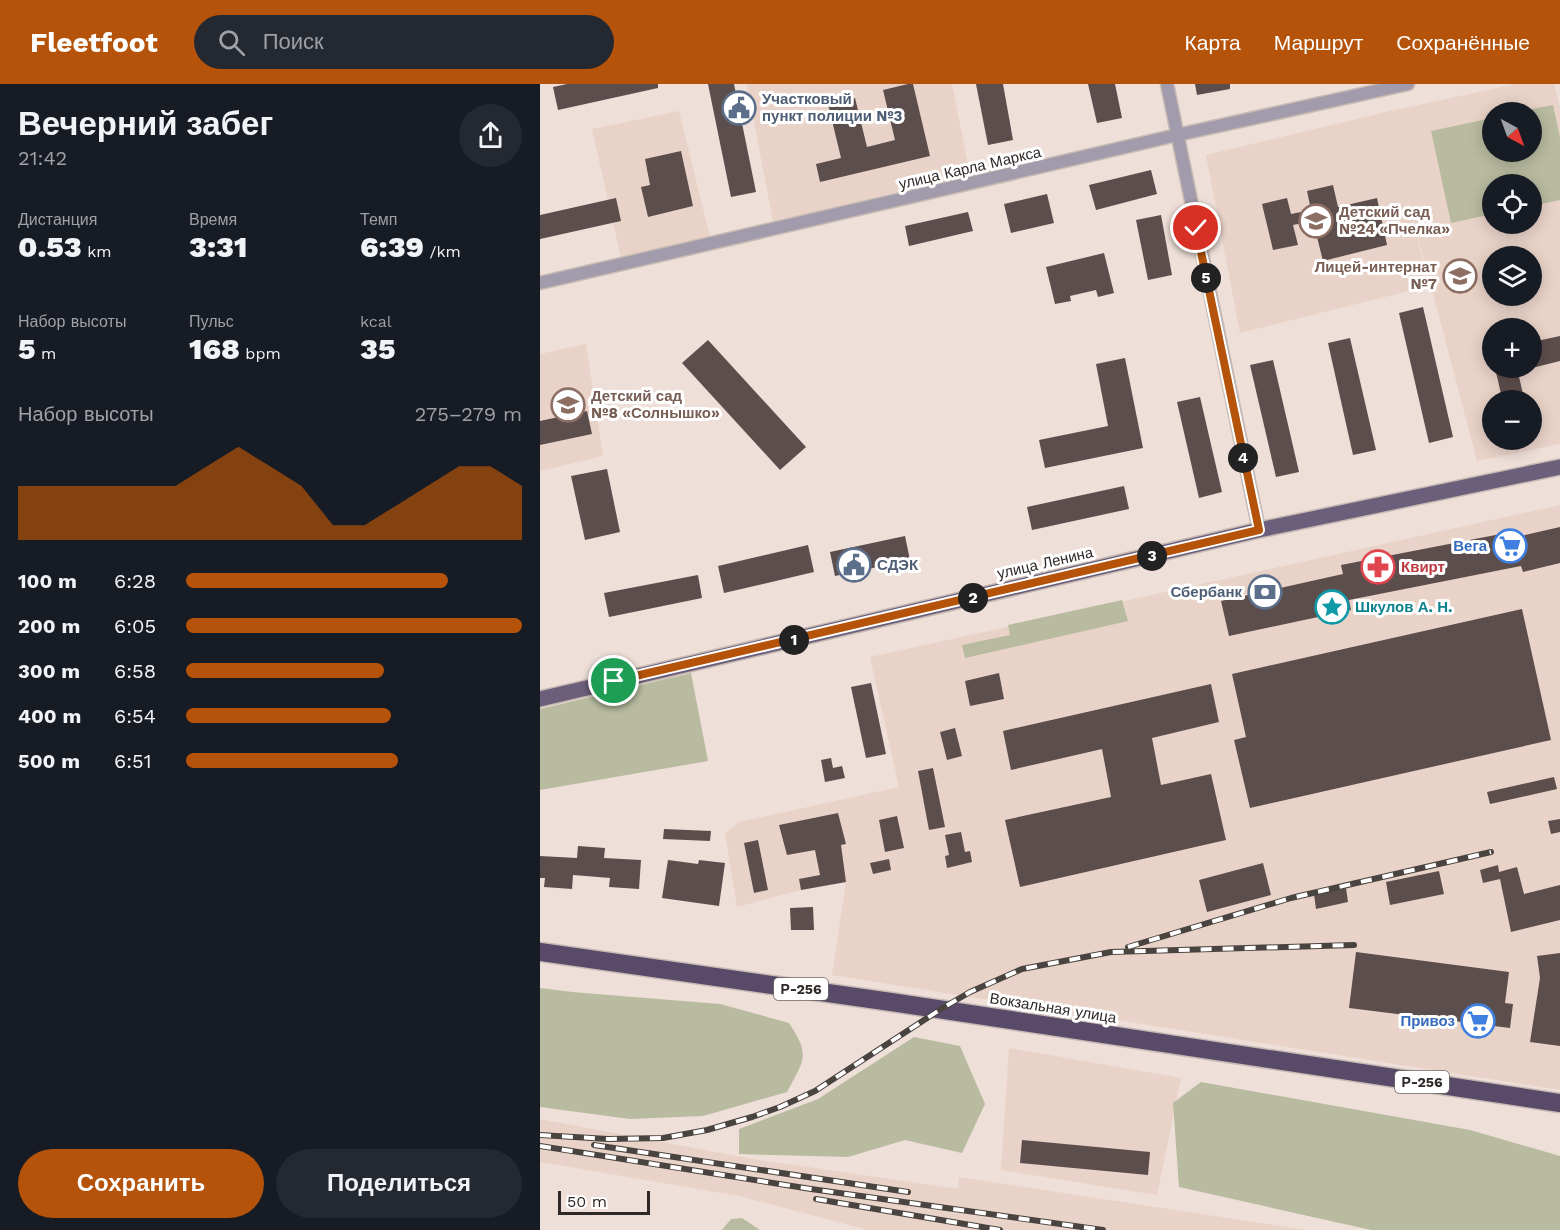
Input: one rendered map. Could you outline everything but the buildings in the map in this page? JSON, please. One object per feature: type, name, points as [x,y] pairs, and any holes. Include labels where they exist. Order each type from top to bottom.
[{"type":"highway","name":"Вокзальная улица","points":[[540,952],[891,1002],[1560,1103]]},
{"type":"main road","name":"улица Ленина","points":[[540,699],[1259,530],[1560,467]]},
{"type":"street","points":[[1167,84],[1259,530]]},
{"type":"street","name":"улица Карла Маркса","points":[[540,283],[1177,135],[1408,84]]},
{"type":"shaded area","points":[[747,84],[952,84],[970,174],[773,222]]},
{"type":"shaded area","points":[[1516,84],[1554,84],[1560,106],[1560,444],[1542,448],[1542,390],[1482,390],[1482,450],[1531,450],[1477,461],[1405,187],[1429,286],[1240,333],[1206,155]]},
{"type":"shaded area","points":[[679,111],[710,237],[621,258],[592,129]]},
{"type":"shaded area","name":"Детский сад №8 «Солнышко»","points":[[586,344],[603,456],[540,471],[540,354]]},
{"type":"shaded area","points":[[1560,505],[1560,1090],[832,975],[846,882],[801,890],[737,907],[725,833],[739,822],[899,787],[870,657]]},
{"type":"shaded area","points":[[1009,1048],[1181,1078],[1157,1195],[1001,1170]]},
{"type":"shaded area","points":[[540,1119],[753,1159],[958,1189],[959,1177],[1306,1230],[868,1230],[739,1196],[540,1162]]},
{"type":"green space","points":[[1553,105],[1560,137],[1560,200],[1542,204],[1542,174],[1482,174],[1482,216],[1451,223],[1431,131],[1482,120],[1482,162],[1542,162],[1542,107]]},
{"type":"green space","points":[[1122,600],[1128,621],[965,658],[962,645],[1010,635],[1008,625]]},
{"type":"green space","points":[[691,673],[708,761],[540,790],[540,709]]},
{"type":"green space","points":[[540,988],[720,1004],[789,1023],[800,1043],[803,1058],[787,1092],[703,1116],[630,1119],[540,1107]]},
{"type":"green space","points":[[914,1037],[960,1046],[985,1104],[962,1153],[905,1140],[848,1157],[739,1154],[739,1129],[818,1099]]},
{"type":"green space","points":[[1201,1082],[1470,1130],[1560,1156],[1560,1230],[1371,1230],[1179,1187],[1173,1103]]},
{"type":"green space","points":[[742,1218],[760,1230],[722,1230],[731,1219]]},
{"type":"railway","points":[[1128,947],[1291,898],[1491,852]]},
{"type":"railway","points":[[540,1135],[608,1139],[663,1138],[707,1130],[752,1117],[815,1091],[941,1009],[970,992],[1022,969],[1111,952],[1354,945]]},
{"type":"railway","points":[[594,1145],[908,1192]]},
{"type":"railway","points":[[540,1146],[811,1189],[1103,1230]]},
{"type":"railway","points":[[816,1199],[1000,1230]]},
{"type":"place","name":"Участковый пункт полиции №3","points":[[739,108]]},
{"type":"place","name":"Детский сад №24 «Пчелка»","points":[[1316,221]]},
{"type":"place","name":"Лицей-интернат №7","points":[[1460,276]]},
{"type":"place","name":"Детский сад №8 «Солнышко»","points":[[568,405]]},
{"type":"place","name":"Вега","points":[[1510,546]]},
{"type":"place","name":"СДЭК","points":[[854,565]]},
{"type":"place","name":"Квирт","points":[[1378,567]]},
{"type":"place","name":"Сбербанк","points":[[1265,592]]},
{"type":"place","name":"Шкулов А. Н.","points":[[1332,607]]},
{"type":"place","name":"Привоз","points":[[1478,1021]]},
{"type":"route","points":[[614,681],[1259,530],[1196,228]]}]
